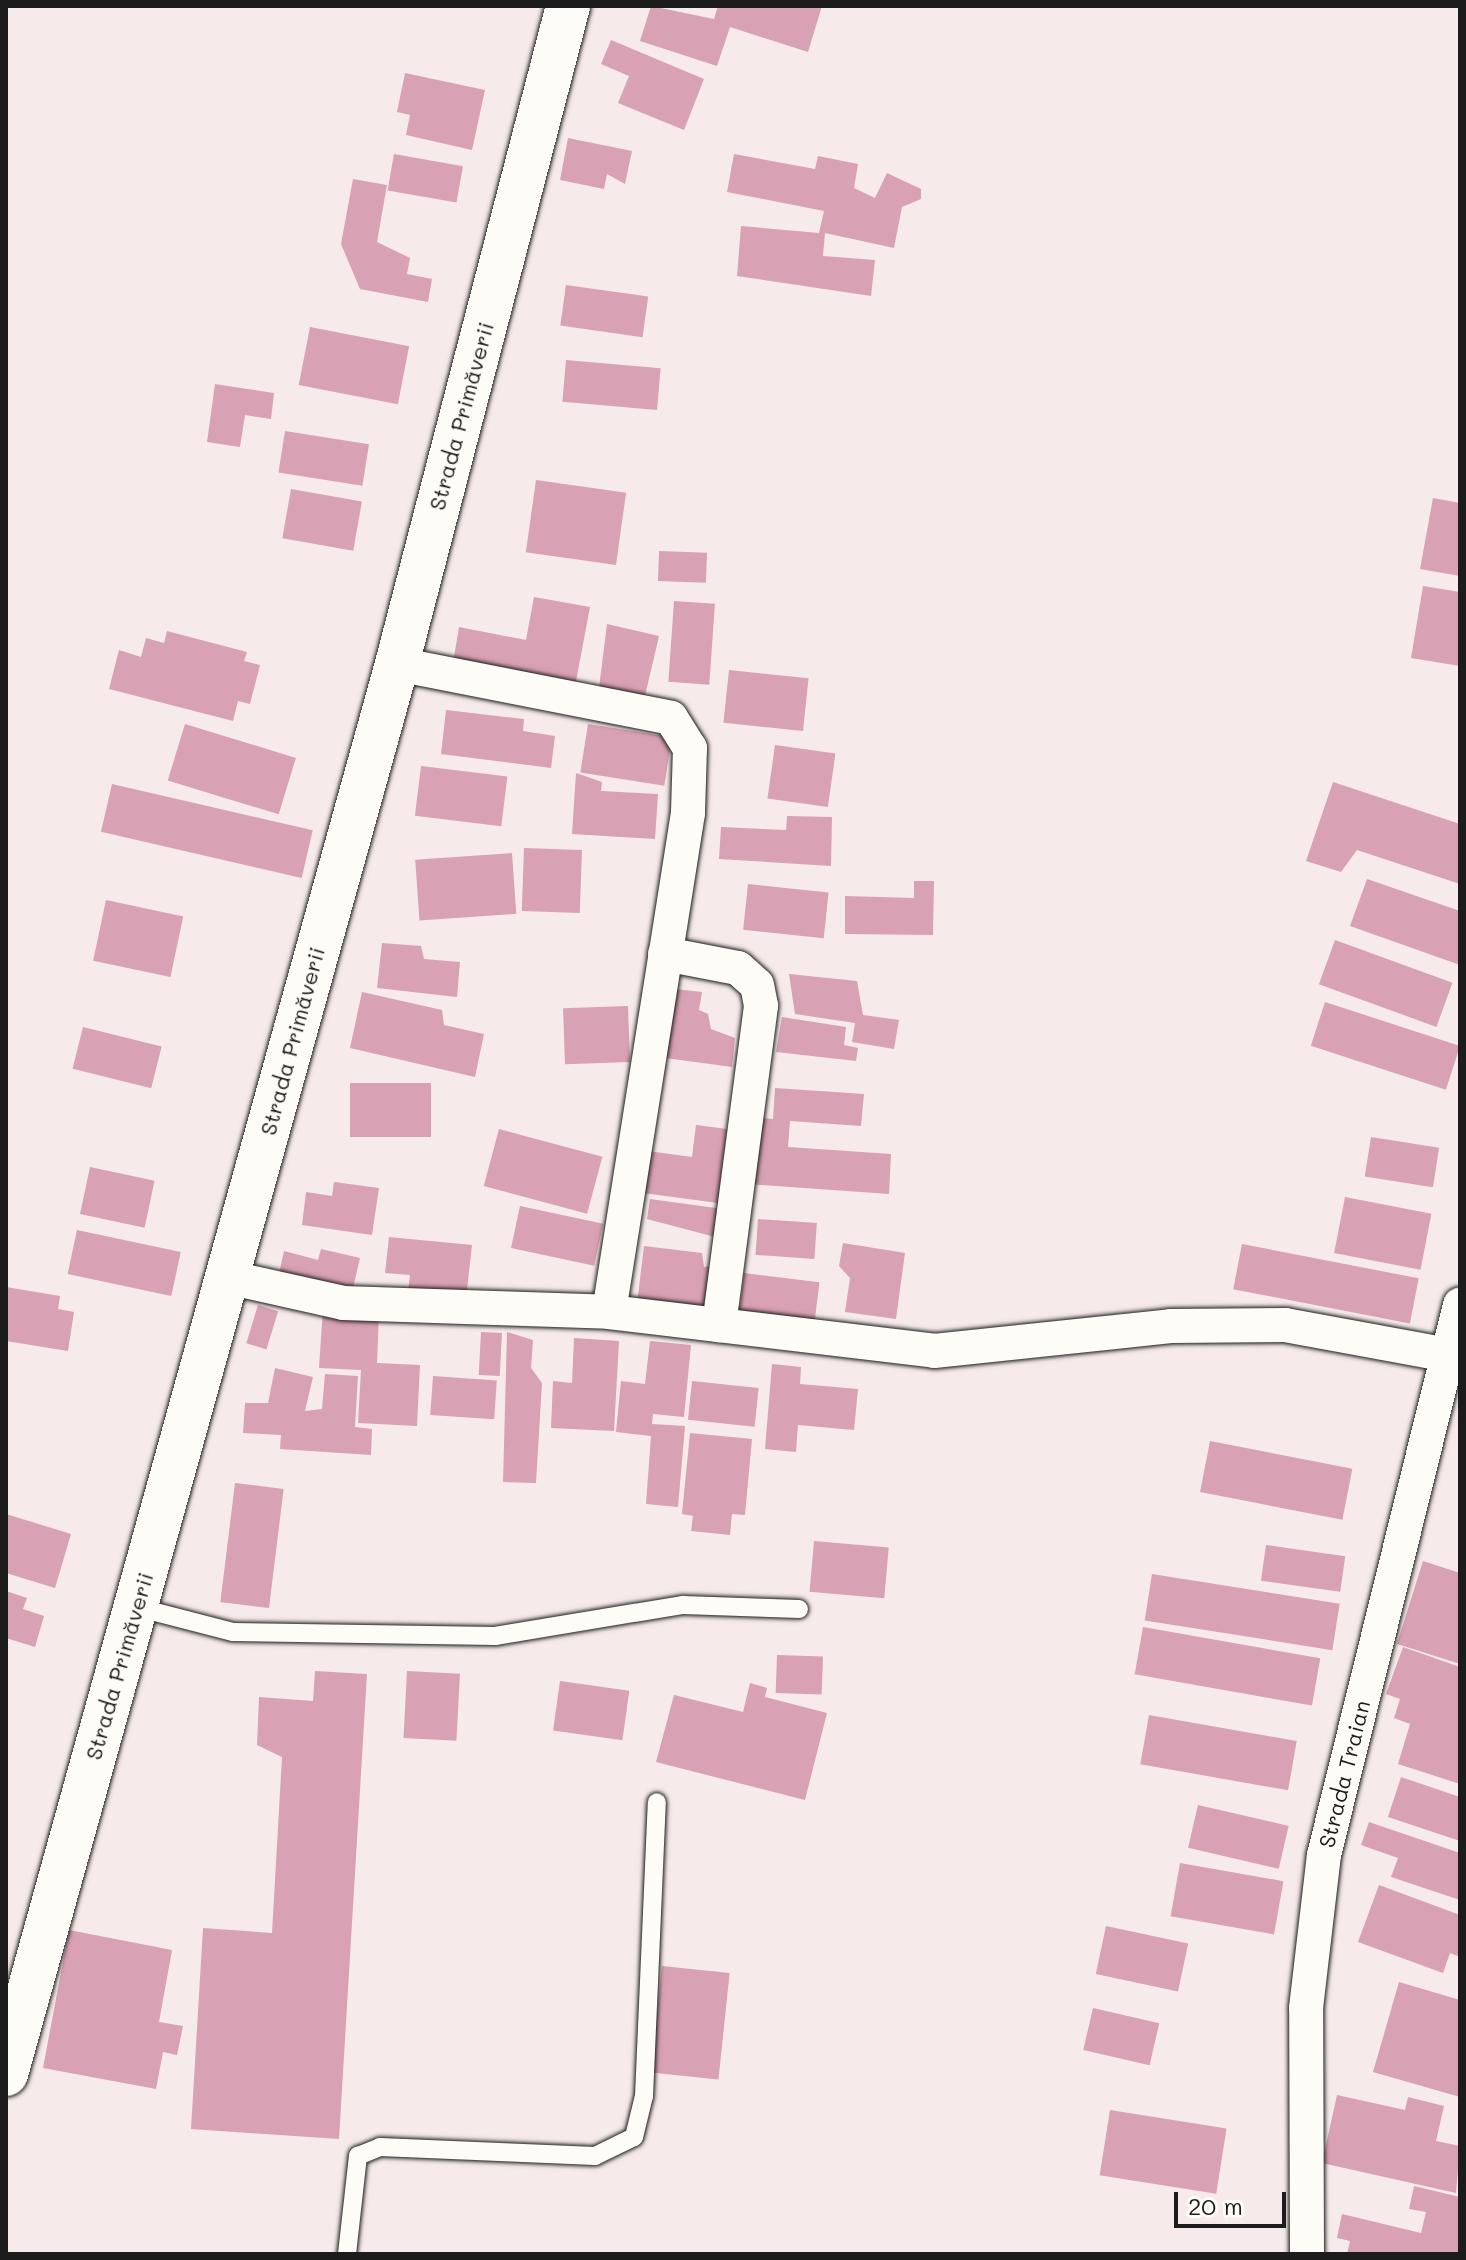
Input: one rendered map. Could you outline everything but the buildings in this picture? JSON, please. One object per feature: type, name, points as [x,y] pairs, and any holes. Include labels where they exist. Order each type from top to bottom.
[{"type":"street","name":"Strada Primăverii","points":[[6,2074],[397,664],[568,6]]},
{"type":"street","points":[[397,664],[671,718],[690,748],[665,954],[609,1312]]},
{"type":"street","points":[[665,954],[738,968],[757,985],[761,1006],[719,1325]]},
{"type":"street","points":[[227,1277],[343,1303],[609,1312],[934,1351],[1171,1326],[1285,1325],[1448,1355]]},
{"type":"street","name":"Strada Traian","points":[[1307,2254],[1306,2008],[1319,1885],[1460,1305]]},
{"type":"lane","points":[[136,1607],[233,1632],[495,1636],[683,1605],[799,1609]]},
{"type":"lane","points":[[347,2254],[353,2176],[358,2156],[369,2151],[595,2156],[634,2137],[644,2096],[657,1802]]}]
